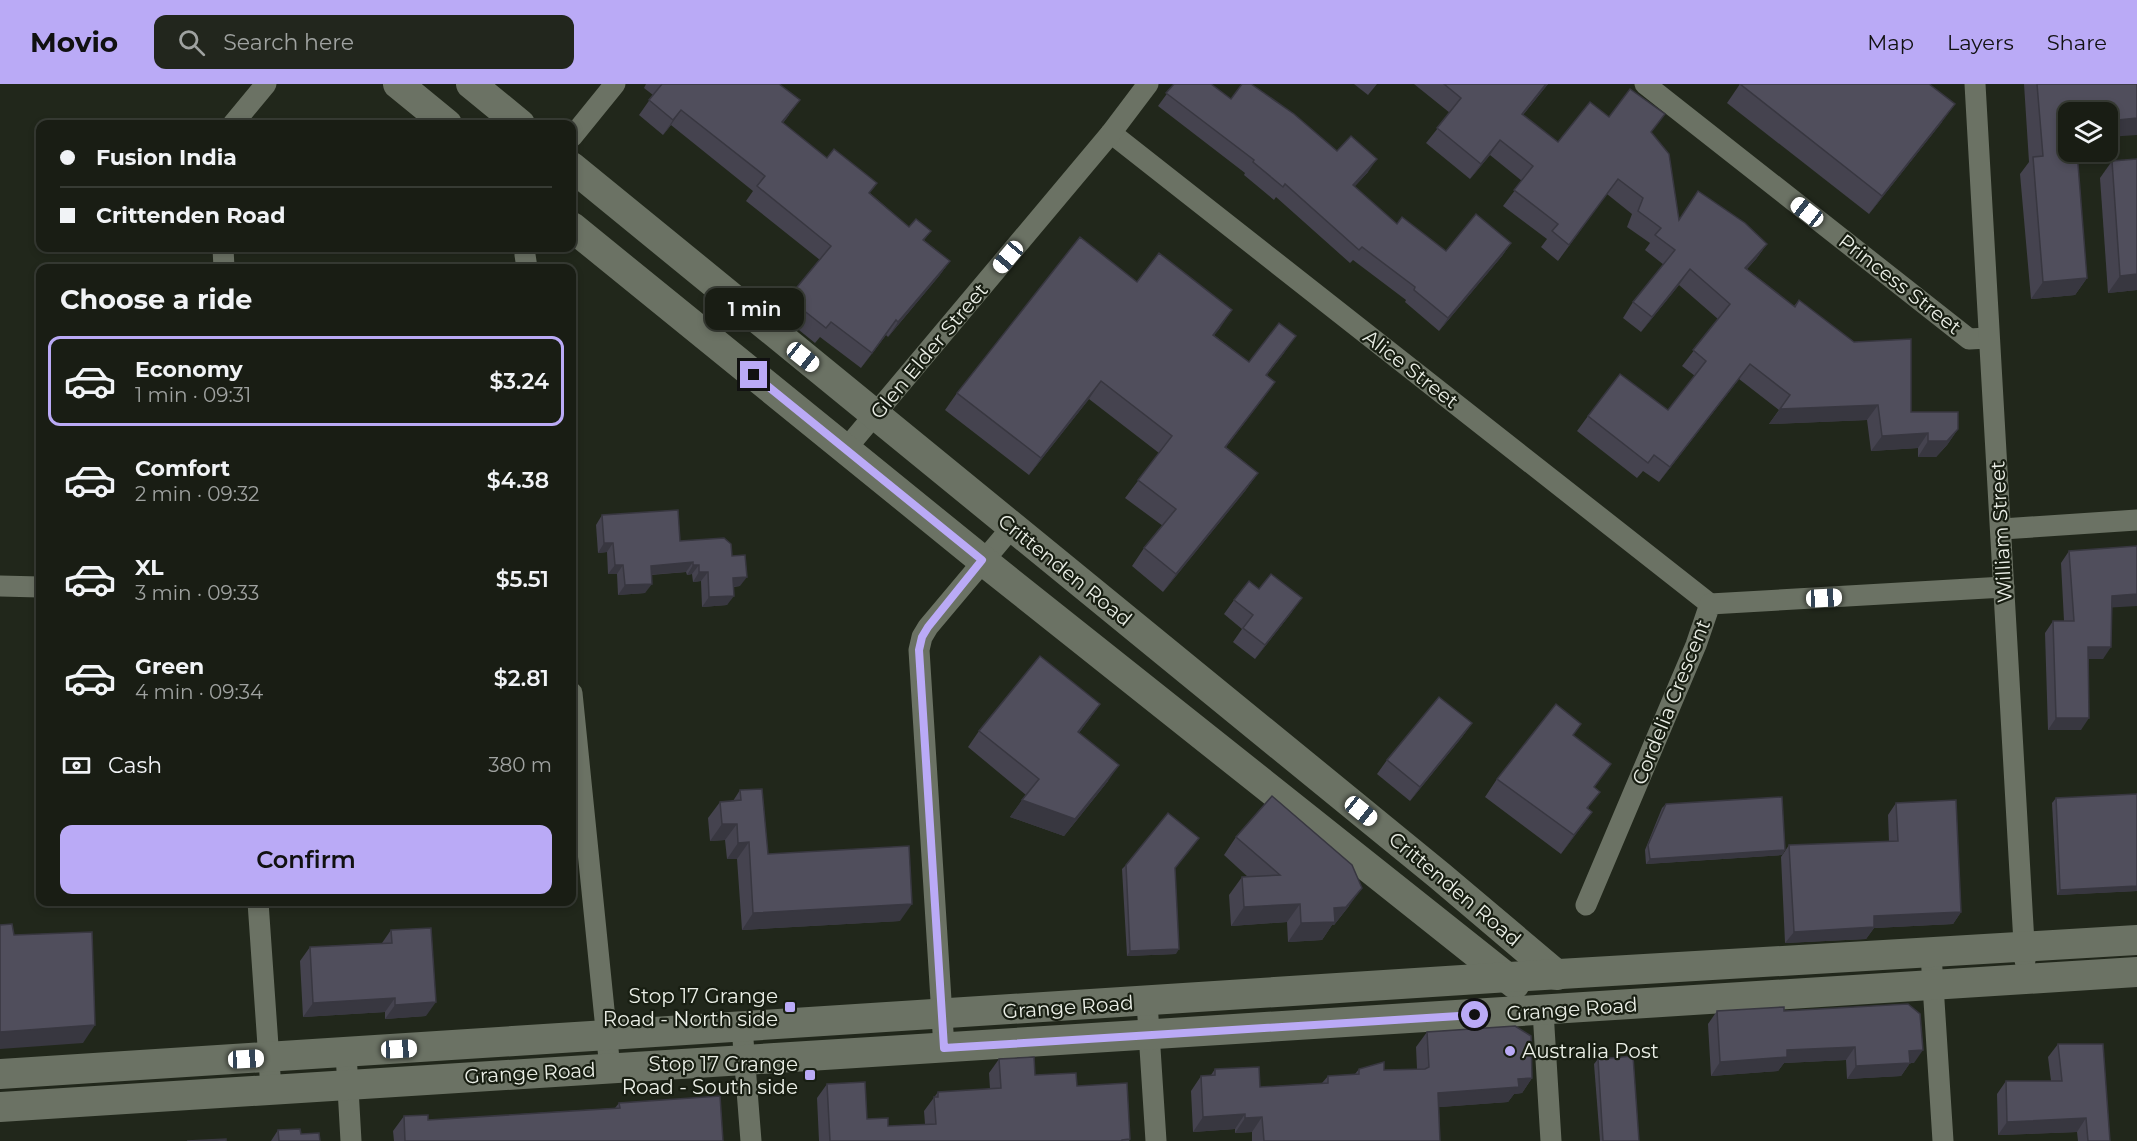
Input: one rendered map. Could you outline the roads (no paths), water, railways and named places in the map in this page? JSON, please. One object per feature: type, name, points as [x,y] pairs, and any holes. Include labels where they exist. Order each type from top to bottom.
[{"type":"main road","points":[[398,84],[442,120]]},
{"type":"main road","points":[[471,84],[515,120]]},
{"type":"main road","name":"Crittenden Road","points":[[576,170],[1440,876],[1557,975]]},
{"type":"main road","name":"Crittenden Road","points":[[576,230],[982,560],[1509,977],[1543,1011]]},
{"type":"main road","points":[[1421,983],[1451,958],[1449,930]]},
{"type":"main road","name":"Grange Road","points":[[0,1074],[1509,977],[1930,954],[2137,940]]},
{"type":"main road","name":"Grange Road","points":[[0,1107],[2137,972]]},
{"type":"main road","points":[[1543,1011],[1557,975]]},
{"type":"street","points":[[236,120],[266,84]]},
{"type":"street","points":[[576,132],[615,84]]},
{"type":"street","name":"Glen Elder Street","points":[[845,450],[1111,133],[1148,84]]},
{"type":"street","name":"Princess Street","points":[[1646,84],[1969,339],[1988,338]]},
{"type":"street","name":"William Street","points":[[1975,84],[2027,979]]},
{"type":"street","name":"Alice Street","points":[[1111,133],[1710,604]]},
{"type":"street","points":[[2002,529],[2137,520]]},
{"type":"street","points":[[944,1048],[919,650],[922,637],[928,627],[1012,527]]},
{"type":"street","points":[[0,586],[36,587]]},
{"type":"street","name":"Cordelia Crescent","points":[[1586,905],[1710,604],[2004,587]]},
{"type":"street","points":[[576,731],[610,1069]]},
{"type":"street","points":[[258,906],[271,1089]]},
{"type":"street","points":[[1930,954],[1944,1141]]},
{"type":"street","points":[[1147,1002],[1156,1141]]},
{"type":"street","points":[[1543,1011],[1551,1141]]},
{"type":"street","points":[[742,1027],[751,1141]]},
{"type":"street","points":[[346,1053],[351,1141]]},
{"type":"place","name":"Stop 17 Grange Road - North side","points":[[790,1007]]},
{"type":"place","name":"Australia Post","points":[[1510,1051]]},
{"type":"place","name":"Stop 17 Grange Road - South side","points":[[810,1075]]}]
